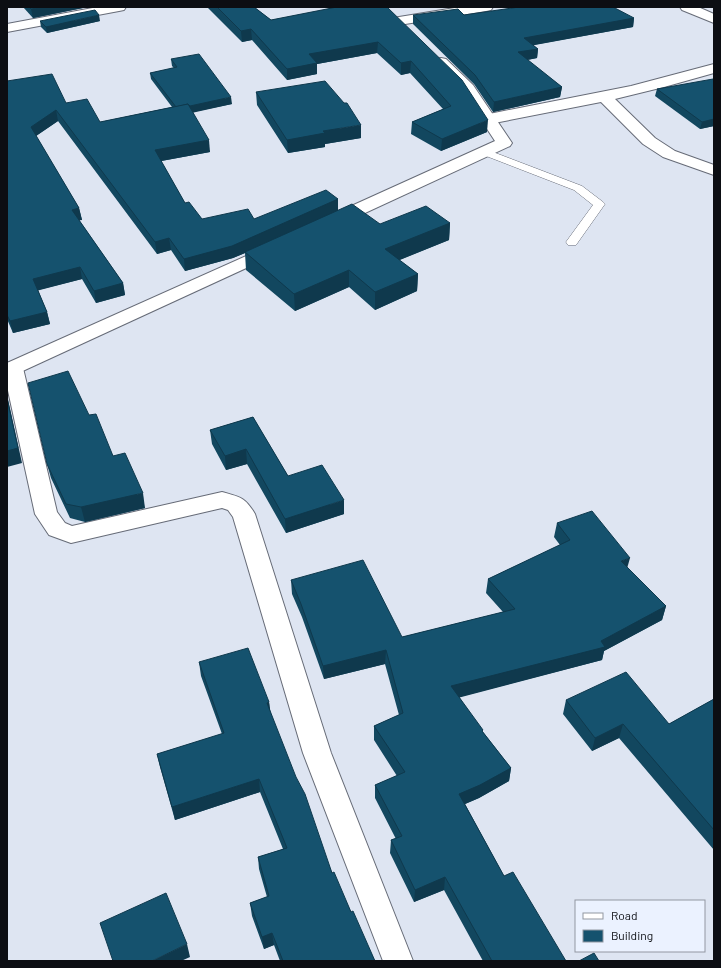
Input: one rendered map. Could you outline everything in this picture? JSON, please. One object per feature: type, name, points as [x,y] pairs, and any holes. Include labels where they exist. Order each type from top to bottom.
[{"type":"street","points":[[7,28],[119,7]]},
{"type":"street","points":[[399,22],[486,7]]},
{"type":"street","points":[[687,7],[714,19]]},
{"type":"street","points":[[320,228],[504,143],[468,88],[431,53]]},
{"type":"street","points":[[489,119],[604,96],[691,76],[714,68]]},
{"type":"street","points":[[604,96],[649,141],[670,154],[714,170]]},
{"type":"street","points":[[284,244],[10,369],[46,514],[57,529],[71,535],[222,500],[236,504],[244,514],[317,753],[398,961]]},
{"type":"lane","points":[[485,152],[578,188],[600,204],[572,242]]},
{"type":"building","points":[[29,7],[43,7],[31,9]]},
{"type":"building","points":[[217,7],[254,7],[271,20],[337,7],[387,7],[462,80],[488,120],[442,139],[412,122],[451,106],[411,61],[401,63],[378,42],[309,54],[317,63],[287,69],[251,29],[241,31]]},
{"type":"building","points":[[519,7],[613,7],[634,18],[524,38],[538,49],[518,52],[562,87],[494,102],[475,75],[413,15],[458,9],[464,15]]},
{"type":"building","points":[[95,10],[99,15],[46,27],[40,21]]},
{"type":"building","points":[[199,54],[231,97],[190,106],[188,104],[176,107],[150,73],[177,67],[171,59]]},
{"type":"building","points":[[52,74],[66,103],[87,99],[100,122],[188,104],[209,140],[155,150],[185,203],[189,202],[202,219],[248,209],[254,219],[326,190],[338,199],[232,246],[184,259],[169,238],[155,242],[56,110],[31,127],[79,208],[72,210],[123,283],[94,291],[80,267],[33,279],[47,312],[10,321],[7,315],[7,81]]},
{"type":"building","points":[[713,79],[714,119],[702,122],[657,89]]},
{"type":"building","points":[[325,81],[344,103],[347,103],[361,125],[323,131],[325,133],[287,140],[256,92]]},
{"type":"building","points":[[352,204],[380,224],[426,206],[450,223],[385,249],[418,274],[375,292],[349,270],[294,294],[245,252]]},
{"type":"building","points":[[68,371],[89,415],[96,414],[113,456],[125,453],[143,493],[81,507],[66,504],[47,464],[28,383]]},
{"type":"building","points":[[7,398],[18,448],[7,451]]},
{"type":"building","points":[[253,417],[288,476],[322,465],[344,500],[285,519],[246,449],[225,456],[210,430]]},
{"type":"building","points":[[592,511],[630,558],[621,561],[666,606],[601,641],[605,647],[451,686],[483,730],[482,731],[511,768],[480,785],[459,794],[504,876],[513,872],[566,961],[492,961],[445,877],[415,890],[391,840],[402,836],[375,785],[405,772],[374,726],[403,713],[386,650],[323,666],[291,580],[363,560],[402,637],[515,609],[488,579],[570,540],[557,523]]},
{"type":"building","points":[[248,648],[269,702],[267,703],[296,777],[305,794],[332,873],[334,872],[351,912],[353,911],[375,961],[283,961],[272,933],[262,937],[250,903],[269,896],[258,857],[287,848],[259,779],[172,807],[157,754],[224,733],[199,662]]},
{"type":"building","points":[[626,672],[669,724],[714,699],[714,830],[623,724],[595,738],[566,700]]},
{"type":"building","points":[[166,893],[187,944],[152,961],[113,961],[100,923]]},
{"type":"building","points":[[594,953],[599,961],[579,961]]}]
